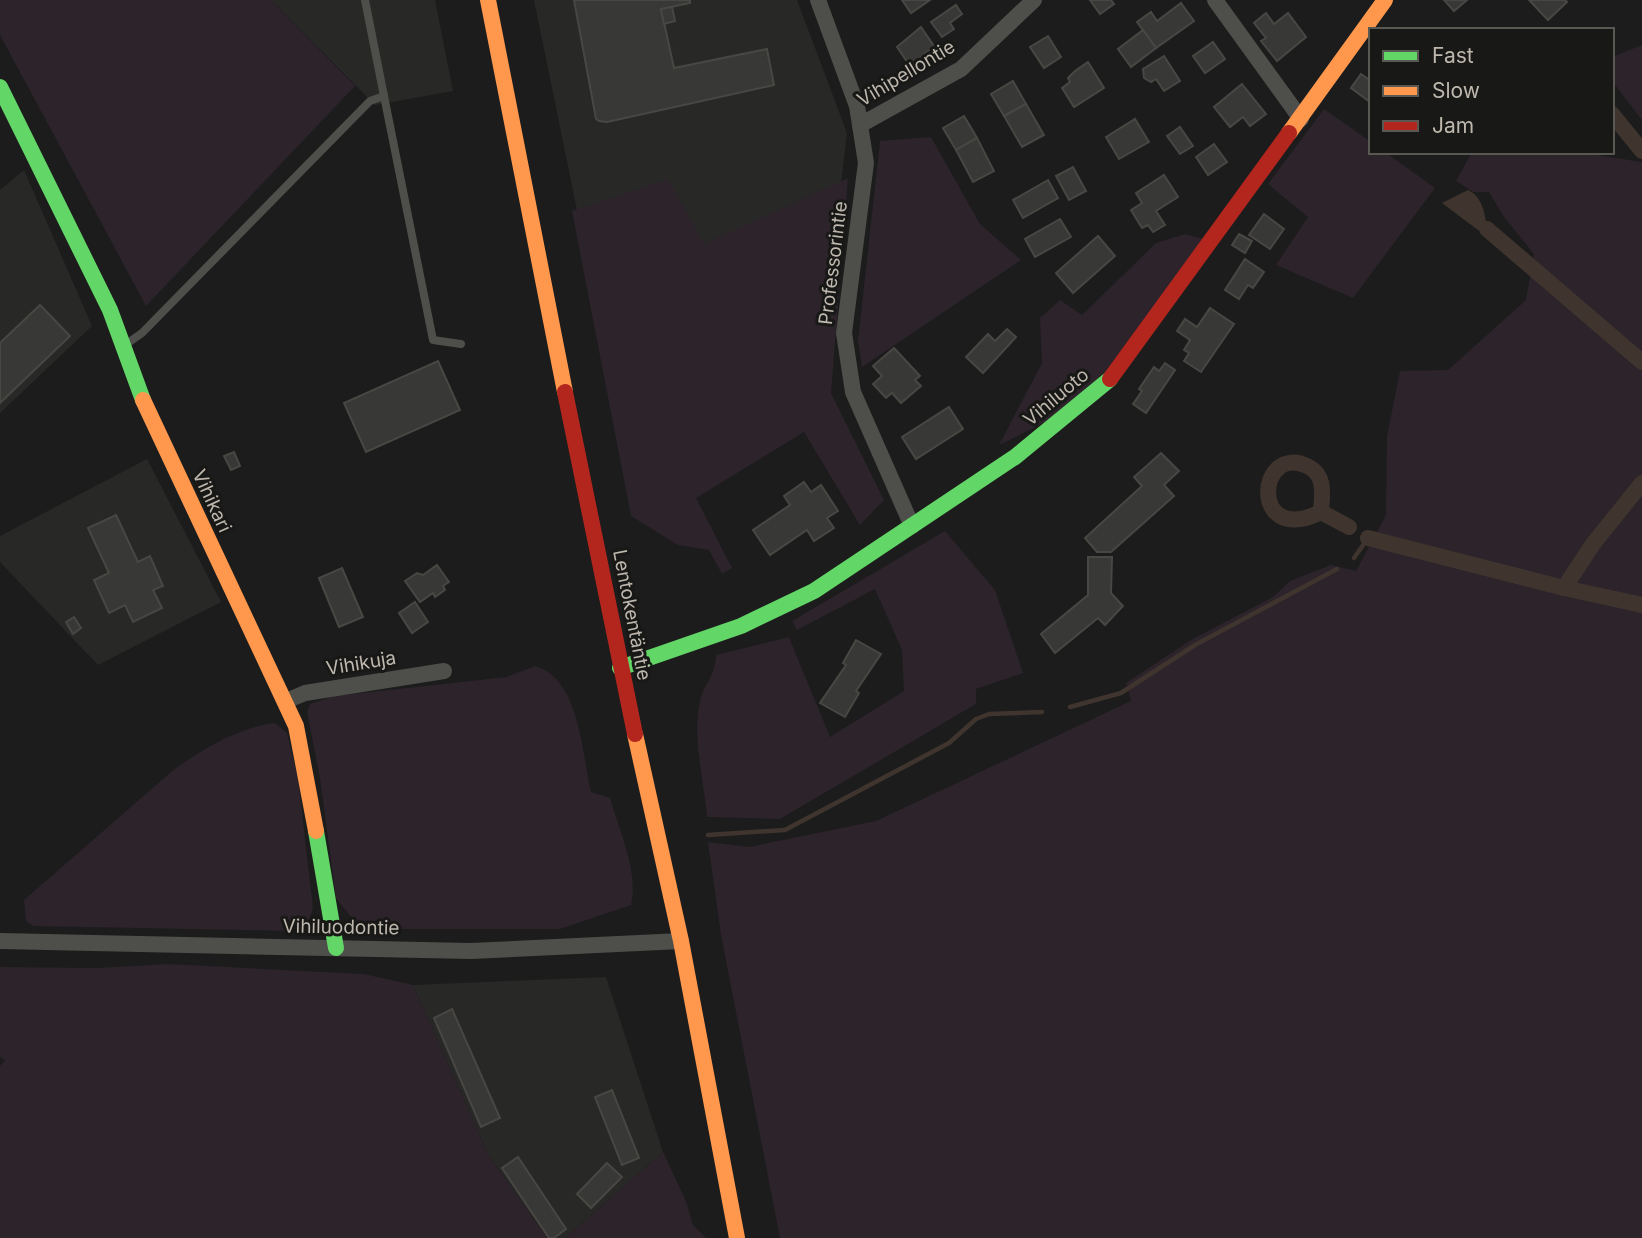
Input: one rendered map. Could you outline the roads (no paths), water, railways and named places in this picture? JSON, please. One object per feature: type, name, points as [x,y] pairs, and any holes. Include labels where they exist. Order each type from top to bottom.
[{"type":"street","name":"Lentokentäntie","points":[[488,0],[620,668],[681,942],[737,1238]]},
{"type":"street","name":"Professorintie","points":[[818,0],[857,106],[866,163],[844,332],[853,392],[912,526]]},
{"type":"street","name":"Vihipellontie","points":[[860,125],[961,69],[1034,0]]},
{"type":"street","points":[[1215,0],[1301,119]]},
{"type":"street","name":"Vihiluoto","points":[[620,668],[719,635],[783,607],[859,564],[1002,467],[1083,405],[1111,378],[1385,0]]},
{"type":"street","name":"Vihikari","points":[[0,87],[75,235],[123,347],[132,376],[198,522],[286,701],[306,769],[335,948]]},
{"type":"street","name":"Vihikuja","points":[[286,701],[305,693],[444,671]]},
{"type":"street","name":"Vihiluodontie","points":[[0,941],[471,951],[681,942]]},
{"type":"lane","points":[[365,0],[433,340],[461,344]]},
{"type":"lane","points":[[123,347],[142,332],[370,100],[384,96]]},
{"type":"waterway","points":[[1614,116],[1642,151]]},
{"type":"waterway","points":[[1487,229],[1642,362]]},
{"type":"waterway","points":[[1321,512],[1297,519],[1281,516],[1271,506],[1268,493],[1271,479],[1279,468],[1292,463],[1314,471],[1322,486],[1321,512],[1349,527]]},
{"type":"waterway","points":[[1564,588],[1593,544],[1642,483]]},
{"type":"waterway","points":[[1354,558],[1368,538]]},
{"type":"waterway","points":[[1368,538],[1642,605]]},
{"type":"waterway","points":[[1070,707],[1121,693],[1195,645],[1337,569]]},
{"type":"waterway","points":[[708,835],[785,830],[949,743],[976,719],[989,714],[1042,712]]}]
